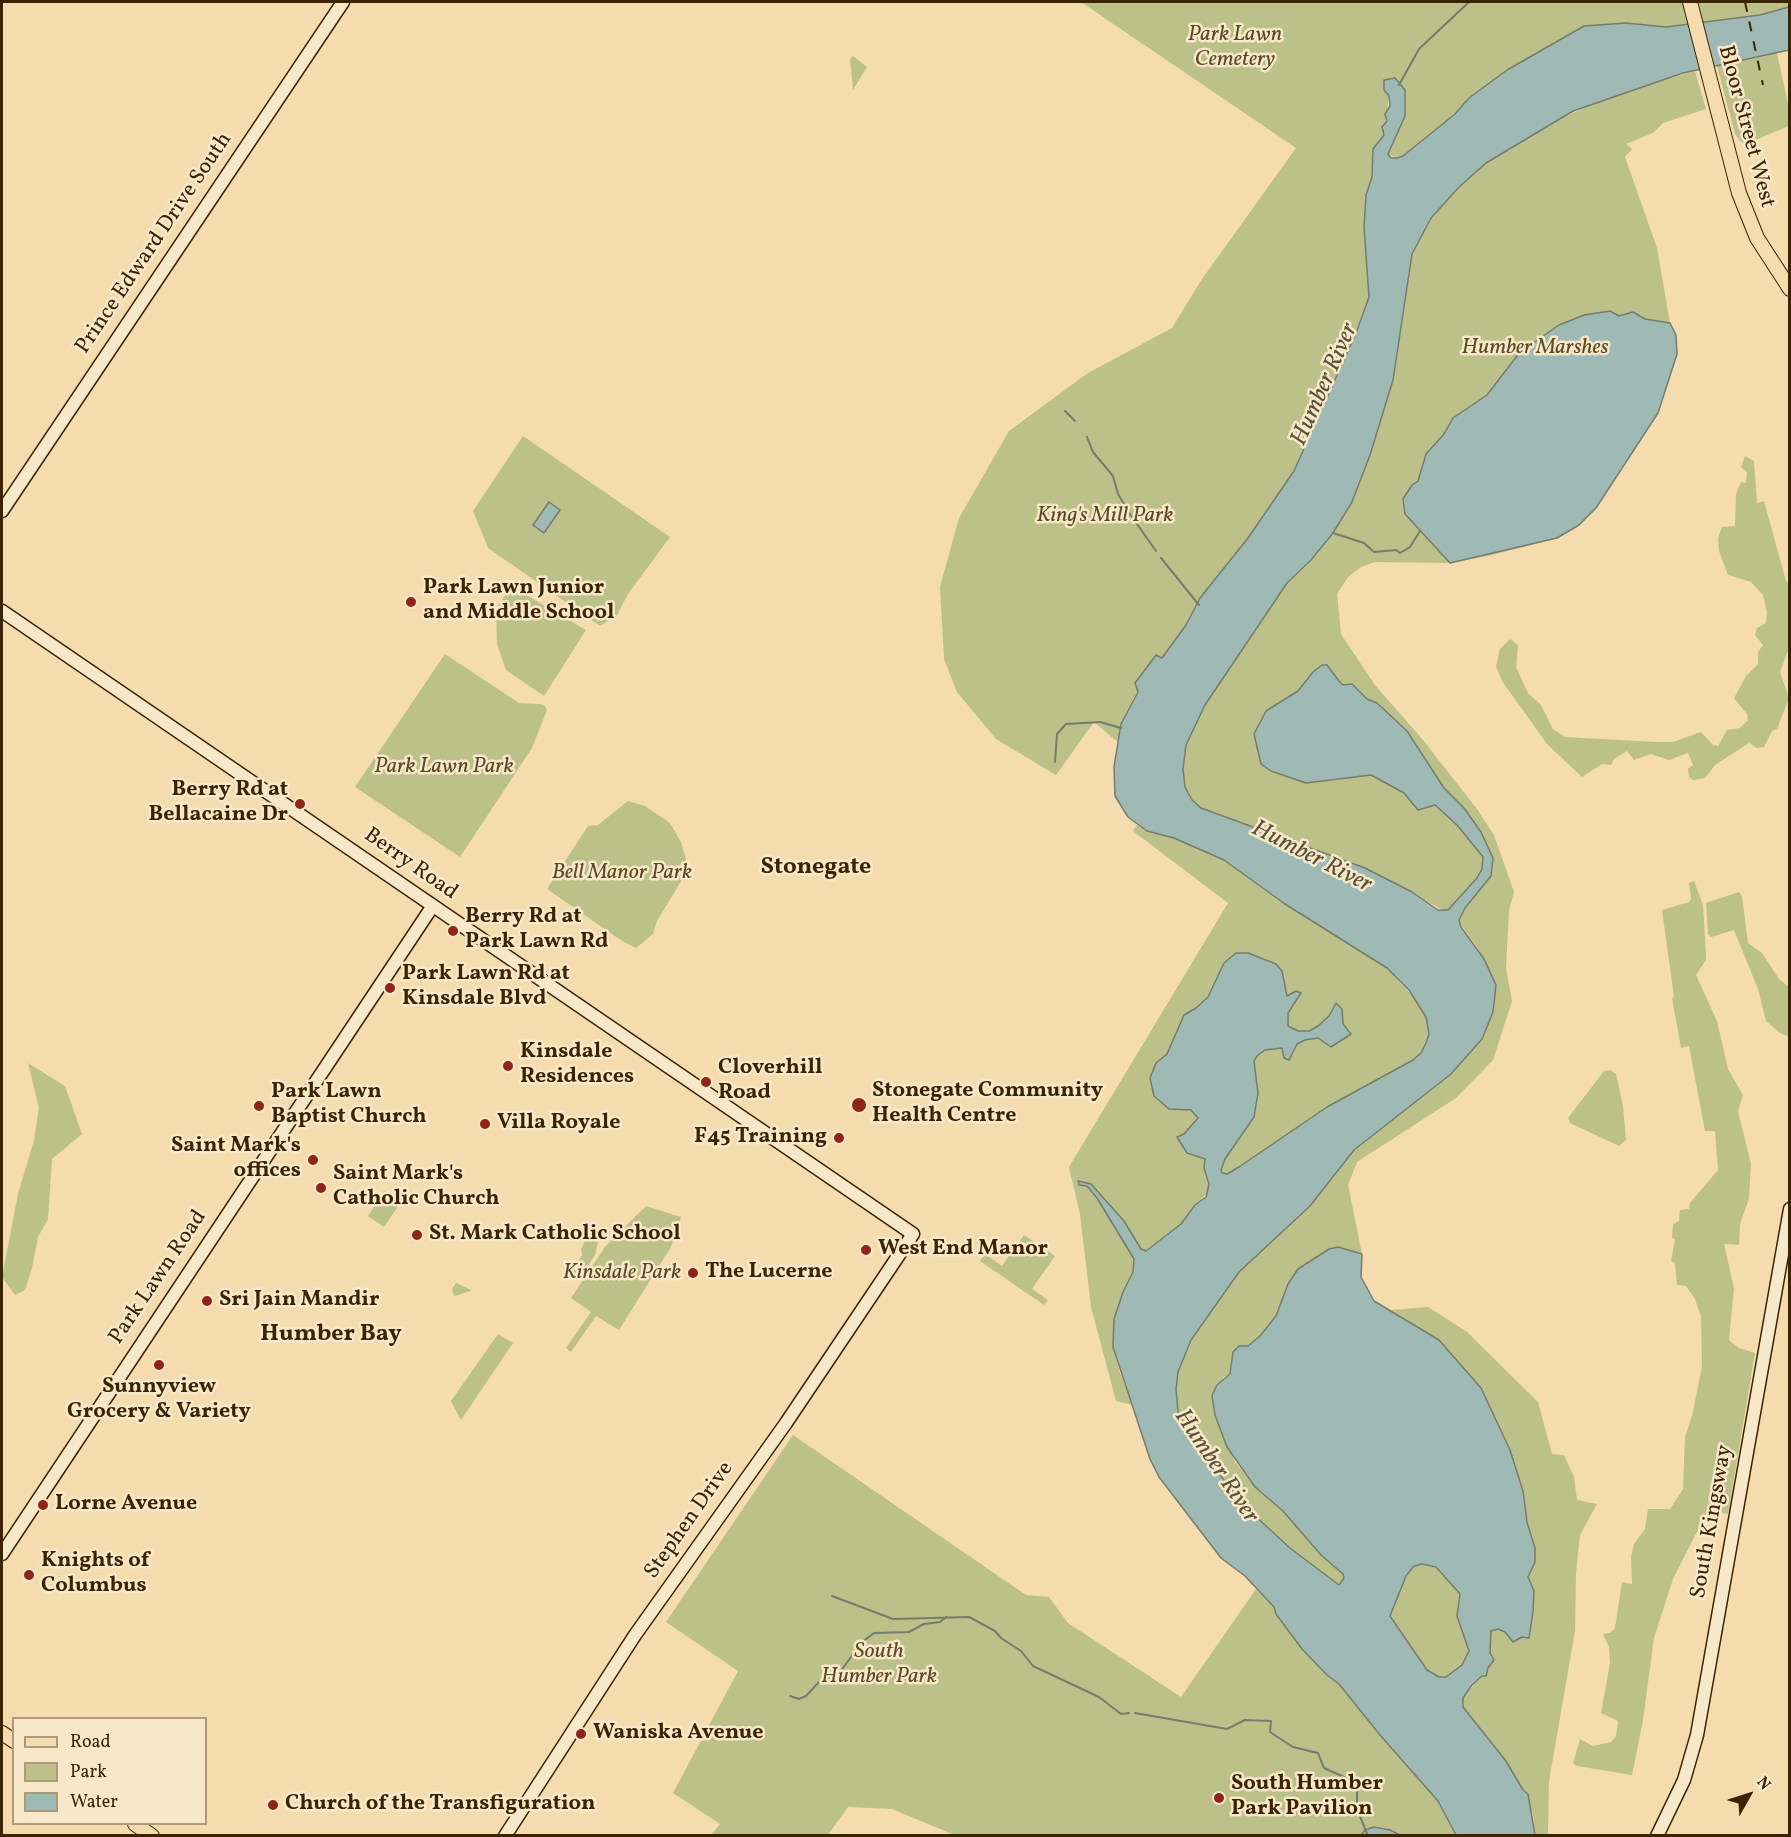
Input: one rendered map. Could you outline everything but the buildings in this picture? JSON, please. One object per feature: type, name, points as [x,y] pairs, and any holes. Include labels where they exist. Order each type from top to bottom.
[{"type":"main road","name":"Bloor Street West","points":[[1690,2],[1748,217],[1757,238],[1790,289]]},
{"type":"main road","points":[[136,1825],[152,1836]]},
{"type":"street","name":"Prince Edward Drive South","points":[[2,511],[343,2]]},
{"type":"street","name":"Berry Road","points":[[2,611],[432,907],[914,1234]]},
{"type":"street","name":"Park Lawn Road","points":[[2,1554],[432,907]]},
{"type":"street","name":"South Kingsway","points":[[1657,1836],[1678,1794],[1697,1735],[1790,1209]]},
{"type":"street","name":"Stephen Drive","points":[[505,1836],[635,1635],[786,1423],[914,1234]]},
{"type":"green space","name":"King's Mill Park","points":[[1081,2],[1789,2],[1789,7],[1760,15],[1666,27],[1625,23],[1544,49],[1507,70],[1469,98],[1455,114],[1403,156],[1397,158],[1388,154],[1405,116],[1389,96],[1384,135],[1372,158],[1372,177],[1366,195],[1364,227],[1369,297],[1329,397],[1294,471],[1248,538],[1200,598],[1186,625],[1162,659],[1156,655],[1124,717],[1120,744],[1094,722],[1056,775],[996,739],[957,692],[944,659],[940,587],[959,518],[1009,431],[1088,373],[1172,328],[1202,279],[1296,148]]},
{"type":"green space","points":[[1777,53],[1789,108],[1789,126],[1746,144],[1740,141],[1735,134],[1717,66]]},
{"type":"green space","points":[[853,56],[867,67],[853,90],[850,59]]},
{"type":"green space","name":"Humber Marshes","points":[[1695,71],[1706,109],[1663,123],[1653,133],[1626,144],[1632,149],[1625,157],[1657,248],[1670,323],[1676,335],[1677,354],[1658,413],[1596,508],[1579,525],[1558,538],[1488,556],[1450,563],[1375,562],[1361,567],[1348,577],[1337,594],[1341,634],[1375,685],[1423,740],[1477,809],[1494,835],[1514,892],[1509,910],[1506,968],[1512,1001],[1493,1060],[1456,1098],[1357,1162],[1348,1185],[1362,1254],[1338,1247],[1288,1284],[1276,1316],[1260,1336],[1248,1346],[1233,1352],[1230,1374],[1224,1377],[1212,1395],[1215,1415],[1235,1462],[1255,1487],[1283,1511],[1321,1555],[1343,1574],[1344,1578],[1338,1584],[1290,1548],[1252,1513],[1196,1446],[1178,1411],[1176,1388],[1178,1373],[1191,1340],[1206,1315],[1248,1261],[1310,1206],[1354,1150],[1451,1074],[1496,985],[1477,947],[1459,922],[1445,911],[1365,868],[1200,808],[1192,800],[1185,787],[1183,769],[1186,745],[1205,705],[1287,583],[1306,566],[1333,533],[1370,455],[1393,380],[1412,254],[1431,218],[1459,187],[1486,163],[1551,122],[1620,93]]},
{"type":"green space","points":[[523,436],[670,537],[628,594],[617,615],[600,626],[488,548],[473,511]]},
{"type":"green space","points":[[1745,456],[1754,461],[1757,503],[1764,501],[1786,581],[1789,582],[1789,648],[1780,672],[1789,698],[1777,729],[1772,731],[1764,747],[1757,748],[1749,743],[1715,765],[1705,778],[1693,780],[1689,777],[1688,769],[1693,765],[1688,753],[1669,760],[1651,754],[1634,760],[1627,751],[1614,759],[1611,765],[1602,764],[1582,777],[1547,744],[1502,681],[1496,666],[1500,649],[1510,639],[1518,645],[1516,667],[1528,693],[1541,705],[1553,729],[1565,737],[1673,742],[1701,732],[1713,745],[1718,746],[1727,730],[1740,728],[1748,720],[1747,714],[1734,698],[1746,676],[1758,664],[1758,652],[1763,645],[1755,635],[1757,628],[1766,623],[1767,612],[1763,595],[1751,582],[1728,575],[1719,551],[1718,538],[1722,527],[1735,526],[1736,494],[1741,482],[1746,483],[1747,472],[1741,467]]},
{"type":"green space","points":[[511,586],[586,630],[544,696],[506,670],[497,644],[496,609]]},
{"type":"green space","name":"Park Lawn Park","points":[[445,654],[519,703],[544,705],[547,710],[532,748],[460,857],[355,787]]},
{"type":"green space","name":"Bell Manor Park","points":[[628,801],[645,806],[670,823],[681,842],[687,863],[683,878],[657,921],[653,934],[636,948],[622,941],[547,889],[588,826],[598,825]]},
{"type":"green space","points":[[1137,825],[1147,831],[1174,838],[1224,860],[1285,904],[1387,968],[1418,1002],[1426,1017],[1429,1034],[1421,1053],[1413,1060],[1310,1118],[1262,1154],[1227,1174],[1209,1190],[1181,1224],[1146,1251],[1130,1277],[1113,1324],[1113,1347],[1120,1373],[1133,1405],[1116,1401],[1091,1307],[1080,1214],[1069,1167],[1228,903],[1133,831]]},
{"type":"green space","points":[[1694,881],[1703,905],[1706,954],[1706,960],[1696,975],[1717,1021],[1728,1069],[1743,1095],[1738,1111],[1751,1164],[1749,1199],[1740,1224],[1739,1245],[1724,1244],[1734,1288],[1729,1340],[1739,1348],[1755,1353],[1728,1514],[1708,1510],[1673,1579],[1654,1638],[1643,1720],[1632,1775],[1577,1766],[1573,1763],[1580,1739],[1593,1746],[1611,1742],[1616,1736],[1618,1721],[1601,1713],[1610,1663],[1609,1647],[1603,1634],[1610,1633],[1615,1628],[1622,1582],[1632,1584],[1631,1557],[1634,1544],[1645,1529],[1648,1509],[1670,1509],[1683,1489],[1685,1437],[1692,1416],[1702,1367],[1701,1317],[1695,1299],[1686,1286],[1677,1285],[1675,1263],[1671,1261],[1675,1239],[1672,1238],[1673,1224],[1679,1221],[1680,1210],[1689,1209],[1690,1203],[1718,1170],[1715,1131],[1705,1131],[1689,1046],[1681,1048],[1672,998],[1674,997],[1662,910],[1689,902],[1691,899],[1689,883]]},
{"type":"green space","points":[[1739,892],[1742,896],[1748,943],[1762,953],[1779,979],[1789,987],[1789,1037],[1780,1033],[1766,1021],[1758,989],[1734,930],[1711,937],[1708,934],[1706,903]]},
{"type":"green space","points":[[28,1063],[65,1086],[82,1134],[52,1159],[48,1219],[38,1237],[25,1290],[15,1295],[2,1277],[18,1194],[34,1140],[39,1108]]},
{"type":"green space","points":[[1610,1070],[1616,1074],[1623,1106],[1626,1140],[1619,1146],[1570,1123],[1568,1118],[1604,1071]]},
{"type":"green space","points":[[384,1191],[401,1202],[384,1227],[368,1216]]},
{"type":"green space","name":"Kinsdale Park","points":[[646,1206],[681,1217],[671,1247],[619,1330],[596,1316],[571,1352],[566,1348],[591,1312],[571,1298],[605,1247]]},
{"type":"green space","points":[[1024,1235],[1055,1256],[1032,1289],[1048,1300],[1044,1305],[980,1261],[985,1254],[1002,1266]]},
{"type":"green space","points":[[593,1238],[598,1242],[595,1255],[580,1278],[572,1272],[582,1255],[581,1249],[585,1241]]},
{"type":"green space","points":[[456,1283],[471,1291],[454,1296],[452,1289]]},
{"type":"green space","points":[[1428,1307],[1467,1332],[1538,1402],[1552,1454],[1564,1455],[1574,1477],[1577,1500],[1597,1504],[1580,1535],[1576,1573],[1575,1631],[1549,1781],[1548,1835],[1535,1835],[1533,1814],[1517,1778],[1463,1707],[1463,1698],[1494,1660],[1490,1653],[1491,1631],[1498,1629],[1529,1638],[1534,1591],[1528,1577],[1535,1562],[1533,1538],[1527,1522],[1523,1491],[1510,1450],[1439,1340],[1391,1310]]},
{"type":"green space","points":[[498,1334],[513,1343],[461,1420],[451,1401]]},
{"type":"green space","name":"South Humber Park","points":[[793,1435],[1026,1595],[1049,1597],[1068,1623],[1181,1697],[1256,1589],[1274,1607],[1276,1614],[1302,1649],[1339,1684],[1438,1801],[1456,1835],[1400,1835],[1390,1830],[1365,1830],[1361,1836],[957,1836],[892,1809],[848,1807],[828,1835],[711,1835],[720,1824],[673,1793],[738,1671],[666,1622]]},
{"type":"green space","points":[[1422,1564],[1436,1567],[1460,1594],[1457,1616],[1469,1651],[1462,1665],[1446,1677],[1439,1677],[1427,1670],[1390,1616],[1406,1576],[1414,1566]]},
{"type":"water","name":"Humber River","points":[[1789,7],[1789,50],[1683,73],[1573,111],[1486,163],[1459,187],[1431,218],[1412,254],[1393,380],[1370,455],[1352,502],[1333,533],[1311,560],[1287,583],[1205,705],[1186,745],[1183,769],[1185,787],[1192,800],[1201,808],[1365,868],[1412,892],[1438,910],[1448,910],[1477,878],[1482,869],[1483,857],[1457,825],[1435,805],[1418,810],[1404,793],[1371,775],[1306,783],[1271,771],[1261,764],[1254,734],[1266,711],[1298,691],[1313,672],[1322,665],[1327,665],[1343,685],[1352,684],[1407,731],[1444,788],[1464,808],[1481,832],[1493,858],[1491,876],[1465,908],[1459,920],[1461,927],[1484,959],[1496,985],[1493,1012],[1482,1039],[1451,1074],[1354,1150],[1310,1206],[1239,1272],[1191,1340],[1178,1372],[1176,1389],[1178,1411],[1185,1427],[1229,1487],[1252,1513],[1290,1548],[1339,1585],[1344,1578],[1343,1574],[1321,1555],[1283,1511],[1255,1487],[1227,1447],[1215,1415],[1212,1395],[1217,1385],[1230,1374],[1233,1352],[1239,1346],[1248,1346],[1260,1336],[1276,1316],[1288,1284],[1298,1269],[1329,1249],[1338,1247],[1362,1254],[1361,1277],[1374,1301],[1439,1340],[1481,1388],[1510,1450],[1523,1491],[1527,1522],[1535,1548],[1535,1562],[1528,1577],[1534,1591],[1533,1612],[1529,1638],[1522,1637],[1513,1642],[1505,1632],[1498,1629],[1491,1631],[1490,1653],[1494,1660],[1486,1676],[1482,1676],[1472,1685],[1463,1698],[1463,1707],[1506,1761],[1523,1790],[1528,1794],[1535,1835],[1456,1835],[1438,1801],[1339,1684],[1302,1649],[1276,1614],[1274,1607],[1245,1576],[1221,1558],[1159,1477],[1150,1459],[1113,1347],[1114,1319],[1133,1272],[1134,1259],[1097,1198],[1087,1186],[1079,1185],[1078,1181],[1091,1184],[1124,1221],[1141,1249],[1146,1251],[1181,1224],[1195,1205],[1206,1197],[1209,1184],[1204,1168],[1205,1159],[1187,1153],[1177,1137],[1184,1134],[1198,1118],[1191,1110],[1169,1109],[1154,1096],[1150,1078],[1156,1063],[1167,1054],[1184,1015],[1208,997],[1224,963],[1236,953],[1248,953],[1276,964],[1282,971],[1287,996],[1296,991],[1301,993],[1288,1013],[1288,1026],[1298,1031],[1309,1031],[1329,1016],[1336,1003],[1342,1009],[1343,1024],[1351,1034],[1331,1047],[1318,1038],[1305,1040],[1297,1044],[1289,1060],[1284,1058],[1282,1048],[1265,1050],[1257,1056],[1254,1061],[1258,1093],[1254,1117],[1225,1159],[1222,1173],[1227,1174],[1239,1167],[1327,1107],[1413,1060],[1421,1053],[1429,1034],[1426,1017],[1409,990],[1387,968],[1285,904],[1224,860],[1174,838],[1147,831],[1128,817],[1115,796],[1114,767],[1121,724],[1138,692],[1135,683],[1156,655],[1162,658],[1186,625],[1200,598],[1248,538],[1294,471],[1356,333],[1369,297],[1364,227],[1366,195],[1372,177],[1373,149],[1384,135],[1382,127],[1387,121],[1385,114],[1390,106],[1389,96],[1384,90],[1384,80],[1395,78],[1405,90],[1405,116],[1388,154],[1391,158],[1397,158],[1403,156],[1455,114],[1469,98],[1507,70],[1584,26],[1626,23],[1666,27],[1760,15]],"holes":[[[1422,1564],[1436,1567],[1460,1594],[1457,1616],[1469,1651],[1462,1665],[1446,1677],[1439,1677],[1427,1670],[1390,1616],[1406,1576],[1414,1566]]]},
{"type":"water","points":[[1610,311],[1619,316],[1633,312],[1645,319],[1670,323],[1676,335],[1677,354],[1658,413],[1596,508],[1579,525],[1557,538],[1450,563],[1405,514],[1403,499],[1412,485],[1418,481],[1426,454],[1444,434],[1453,418],[1487,395],[1520,352],[1559,325],[1584,315]]},
{"type":"water","points":[[549,502],[560,510],[544,533],[533,525]]},
{"type":"water","points":[[1374,1827],[1390,1830],[1400,1835],[1361,1835],[1365,1830]]},
{"type":"waterway","points":[[1399,85],[1419,49],[1469,2]]},
{"type":"waterway","points":[[1065,411],[1075,421]]},
{"type":"waterway","points":[[1087,437],[1093,452],[1113,476],[1118,494],[1130,514],[1156,551]]},
{"type":"waterway","points":[[1333,533],[1364,543],[1374,552],[1396,550],[1400,553],[1410,547],[1420,531]]},
{"type":"waterway","points":[[1161,558],[1199,605]]},
{"type":"waterway","points":[[1055,762],[1057,734],[1066,724],[1100,722],[1121,728]]},
{"type":"waterway","points":[[832,1596],[893,1619],[969,1617],[995,1631],[1001,1638],[1021,1651],[1033,1666],[1099,1697],[1121,1714],[1129,1713]]},
{"type":"waterway","points":[[790,1696],[799,1699],[806,1696],[821,1680],[838,1675],[861,1643],[874,1633],[909,1632],[924,1624],[940,1622],[946,1617]]},
{"type":"waterway","points":[[1135,1713],[1227,1729],[1245,1720],[1271,1721],[1270,1732],[1293,1747],[1318,1753],[1324,1768],[1353,1781],[1357,1788],[1357,1809],[1368,1836]]},
{"type":"railway","points":[[1745,2],[1763,85]]},
{"type":"place","name":"Park Lawn Junior and Middle School","points":[[411,602]]},
{"type":"place","name":"Berry Rd at Bellacaine Dr","points":[[300,804]]},
{"type":"place","name":"Berry Rd at Park Lawn Rd","points":[[453,931]]},
{"type":"place","name":"Park Lawn Rd at Kinsdale Blvd","points":[[390,988]]},
{"type":"place","name":"Kinsdale Residences","points":[[508,1066]]},
{"type":"place","name":"Cloverhill Road","points":[[706,1082]]},
{"type":"place","name":"Stonegate Community Health Centre","points":[[859,1105]]},
{"type":"place","name":"Park Lawn Baptist Church","points":[[259,1106]]},
{"type":"place","name":"Villa Royale","points":[[485,1124]]},
{"type":"place","name":"F45 Training","points":[[839,1138]]},
{"type":"place","name":"Saint Mark's offices","points":[[313,1160]]},
{"type":"place","name":"Saint Mark's Catholic Church","points":[[321,1188]]},
{"type":"place","name":"St. Mark Catholic School","points":[[417,1235]]},
{"type":"place","name":"West End Manor","points":[[866,1250]]},
{"type":"place","name":"The Lucerne","points":[[693,1273]]},
{"type":"place","name":"Sri Jain Mandir","points":[[207,1301]]},
{"type":"place","name":"Sunnyview Grocery & Variety","points":[[159,1365]]},
{"type":"place","name":"Lorne Avenue","points":[[43,1505]]},
{"type":"place","name":"Knights of Columbus","points":[[29,1575]]},
{"type":"place","name":"Waniska Avenue","points":[[581,1734]]},
{"type":"place","name":"South Humber Park Pavilion","points":[[1219,1798]]},
{"type":"place","name":"Church of the Transfiguration","points":[[273,1805]]},
{"type":"district","name":"Stonegate","points":[[816,869]]},
{"type":"district","name":"Humber Bay","points":[[331,1336]]},
{"type":"park label","name":"Park Lawn Cemetery","points":[[1235,48]]}]
